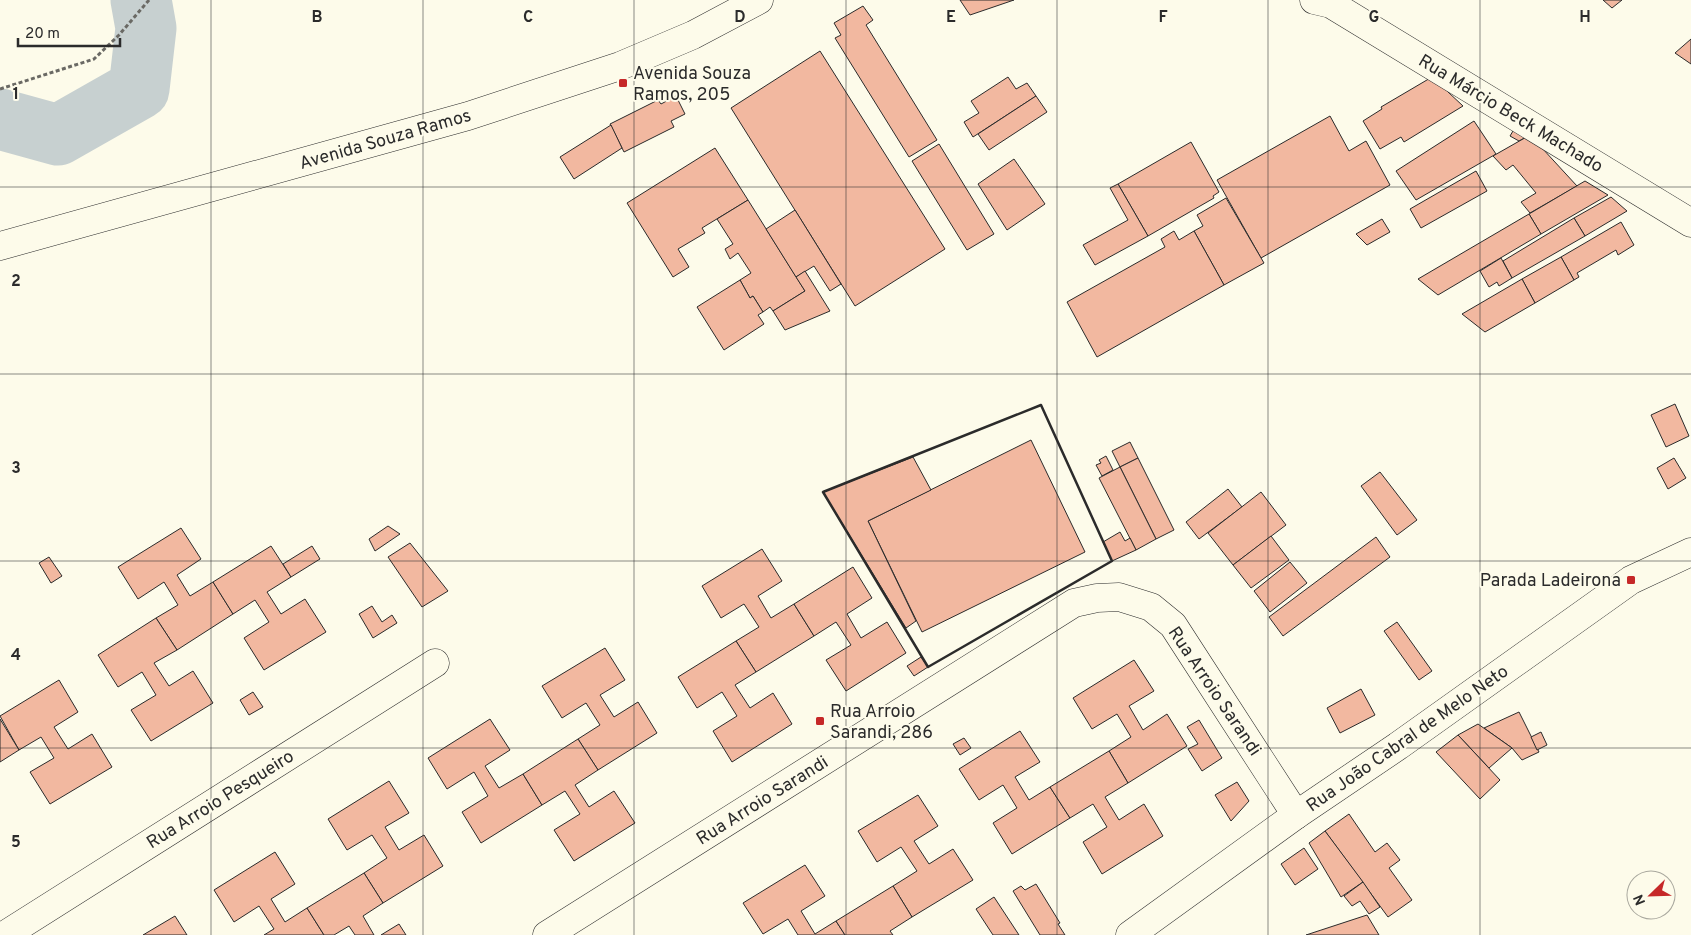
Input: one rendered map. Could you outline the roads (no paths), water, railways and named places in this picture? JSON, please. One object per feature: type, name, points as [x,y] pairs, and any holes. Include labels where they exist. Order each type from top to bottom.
[{"type":"street","name":"Avenida Souza Ramos","points":[[0,246],[468,116],[620,66],[693,35],[759,0]]},
{"type":"street","name":"Rua Márcio Beck Machado","points":[[1325,1],[1691,222]]},
{"type":"street","name":"Rua João Cabral de Melo Neto","points":[[1130,935],[1296,815],[1405,741],[1632,580],[1691,552]]},
{"type":"street","name":"Rua Arroio Sarandi","points":[[547,935],[1074,603],[1097,598],[1119,597],[1151,607],[1173,625],[1296,815]]},
{"type":"street","name":"Rua Arroio Pesqueiro","points":[[5,935],[435,663]]},
{"type":"waterway","points":[[0,119],[58,135],[139,89],[146,28],[141,0]]},
{"type":"place","name":"Avenida Souza Ramos, 205","points":[[623,83]]},
{"type":"place","name":"Parada Ladeirona","points":[[1631,580]]},
{"type":"place","name":"Rua Arroio Sarandi, 286","points":[[820,721]]}]
